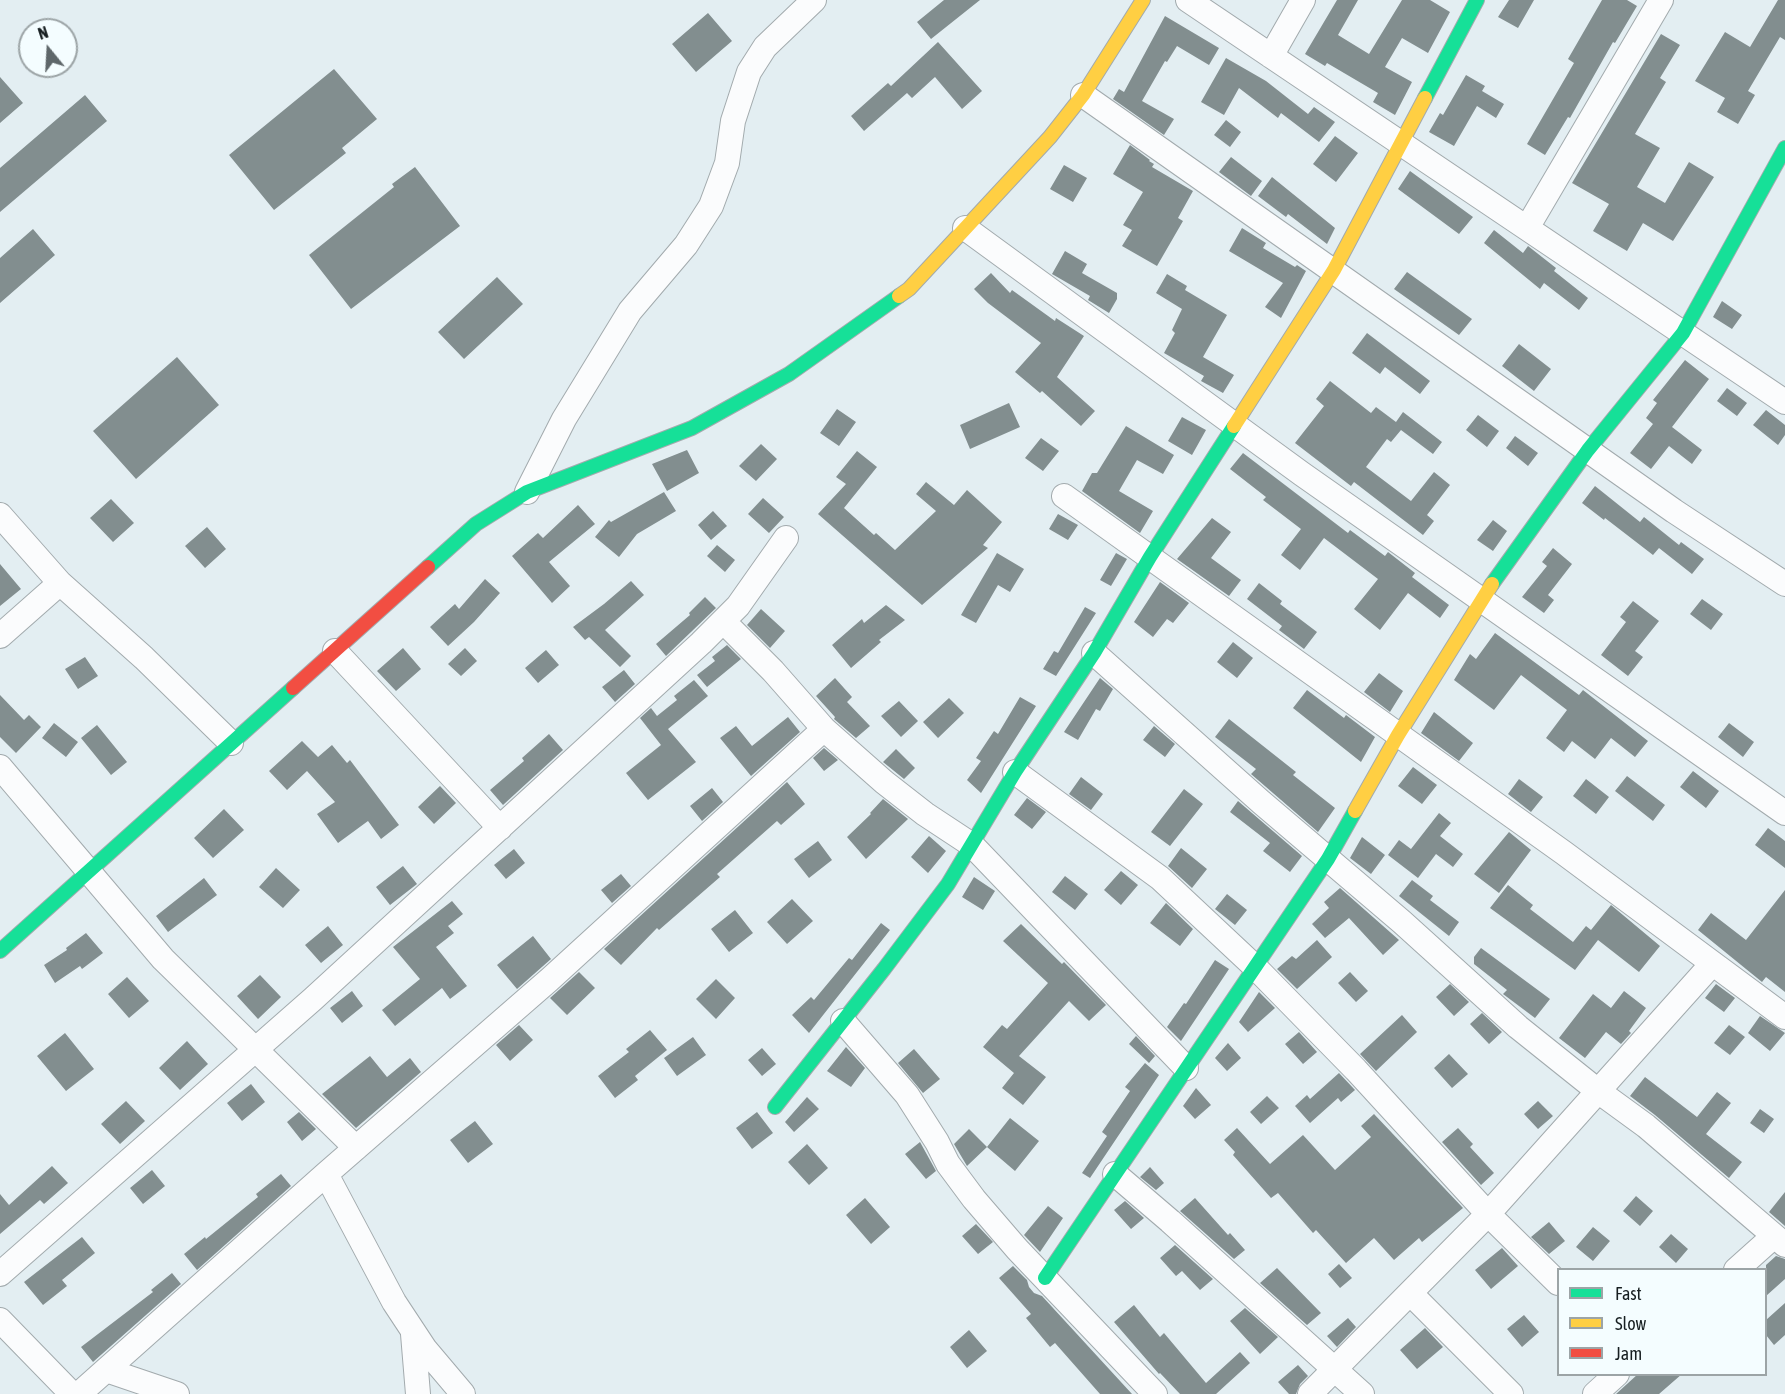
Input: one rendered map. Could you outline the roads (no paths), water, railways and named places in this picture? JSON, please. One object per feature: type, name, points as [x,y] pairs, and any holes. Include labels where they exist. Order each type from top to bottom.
[{"type":"street","points":[[527,492],[564,419],[630,311],[686,244],[711,206],[727,163],[733,121],[749,72],[765,47],[814,0]]},
{"type":"street","points":[[0,951],[476,524],[527,492],[692,428],[789,374],[909,289],[1050,137],[1083,95],[1143,0]]},
{"type":"street","points":[[1188,0],[1785,402]]},
{"type":"street","points":[[1271,56],[1303,0]]},
{"type":"street","points":[[775,1107],[948,884],[1015,772],[1094,653],[1150,557],[1334,270],[1477,0]]},
{"type":"street","points":[[1527,228],[1661,0]]},
{"type":"street","points":[[1083,95],[1674,511],[1785,584]]},
{"type":"street","points":[[1045,1278],[1328,859],[1398,735],[1481,600],[1588,450],[1683,333],[1785,148]]},
{"type":"street","points":[[965,228],[1235,425],[1785,813]]},
{"type":"street","points":[[1064,496],[1564,853],[1785,1017]]},
{"type":"street","points":[[0,515],[60,583],[144,658],[231,743]]},
{"type":"street","points":[[0,1275],[257,1049],[723,621],[738,606],[786,538]]},
{"type":"street","points":[[0,636],[60,583]]},
{"type":"street","points":[[723,621],[824,729],[884,782],[925,814],[972,845],[1186,1068]]},
{"type":"street","points":[[335,651],[500,828]]},
{"type":"street","points":[[1094,653],[1402,922],[1518,1027],[1646,1126],[1779,1240],[1737,1268]]},
{"type":"street","points":[[79,1394],[326,1174],[549,980],[824,729]]},
{"type":"street","points":[[0,767],[163,959],[356,1148]]},
{"type":"street","points":[[1015,772],[1160,878],[1254,966],[1356,1070],[1488,1214],[1557,1282]]},
{"type":"street","points":[[1310,1394],[1488,1214],[1712,964]]},
{"type":"street","points":[[843,1021],[907,1095],[938,1142],[948,1164],[974,1199],[1155,1394]]},
{"type":"street","points":[[326,1174],[389,1293],[413,1332],[424,1349],[463,1394]]},
{"type":"street","points":[[1115,1174],[1336,1368],[1362,1394]]},
{"type":"street","points":[[1410,1293],[1511,1394]]},
{"type":"street","points":[[0,1320],[72,1394]]},
{"type":"street","points":[[413,1332],[418,1394]]},
{"type":"street","points":[[105,1370],[177,1394]]},
{"type":"street","points":[[1595,1394],[1615,1376]]}]
